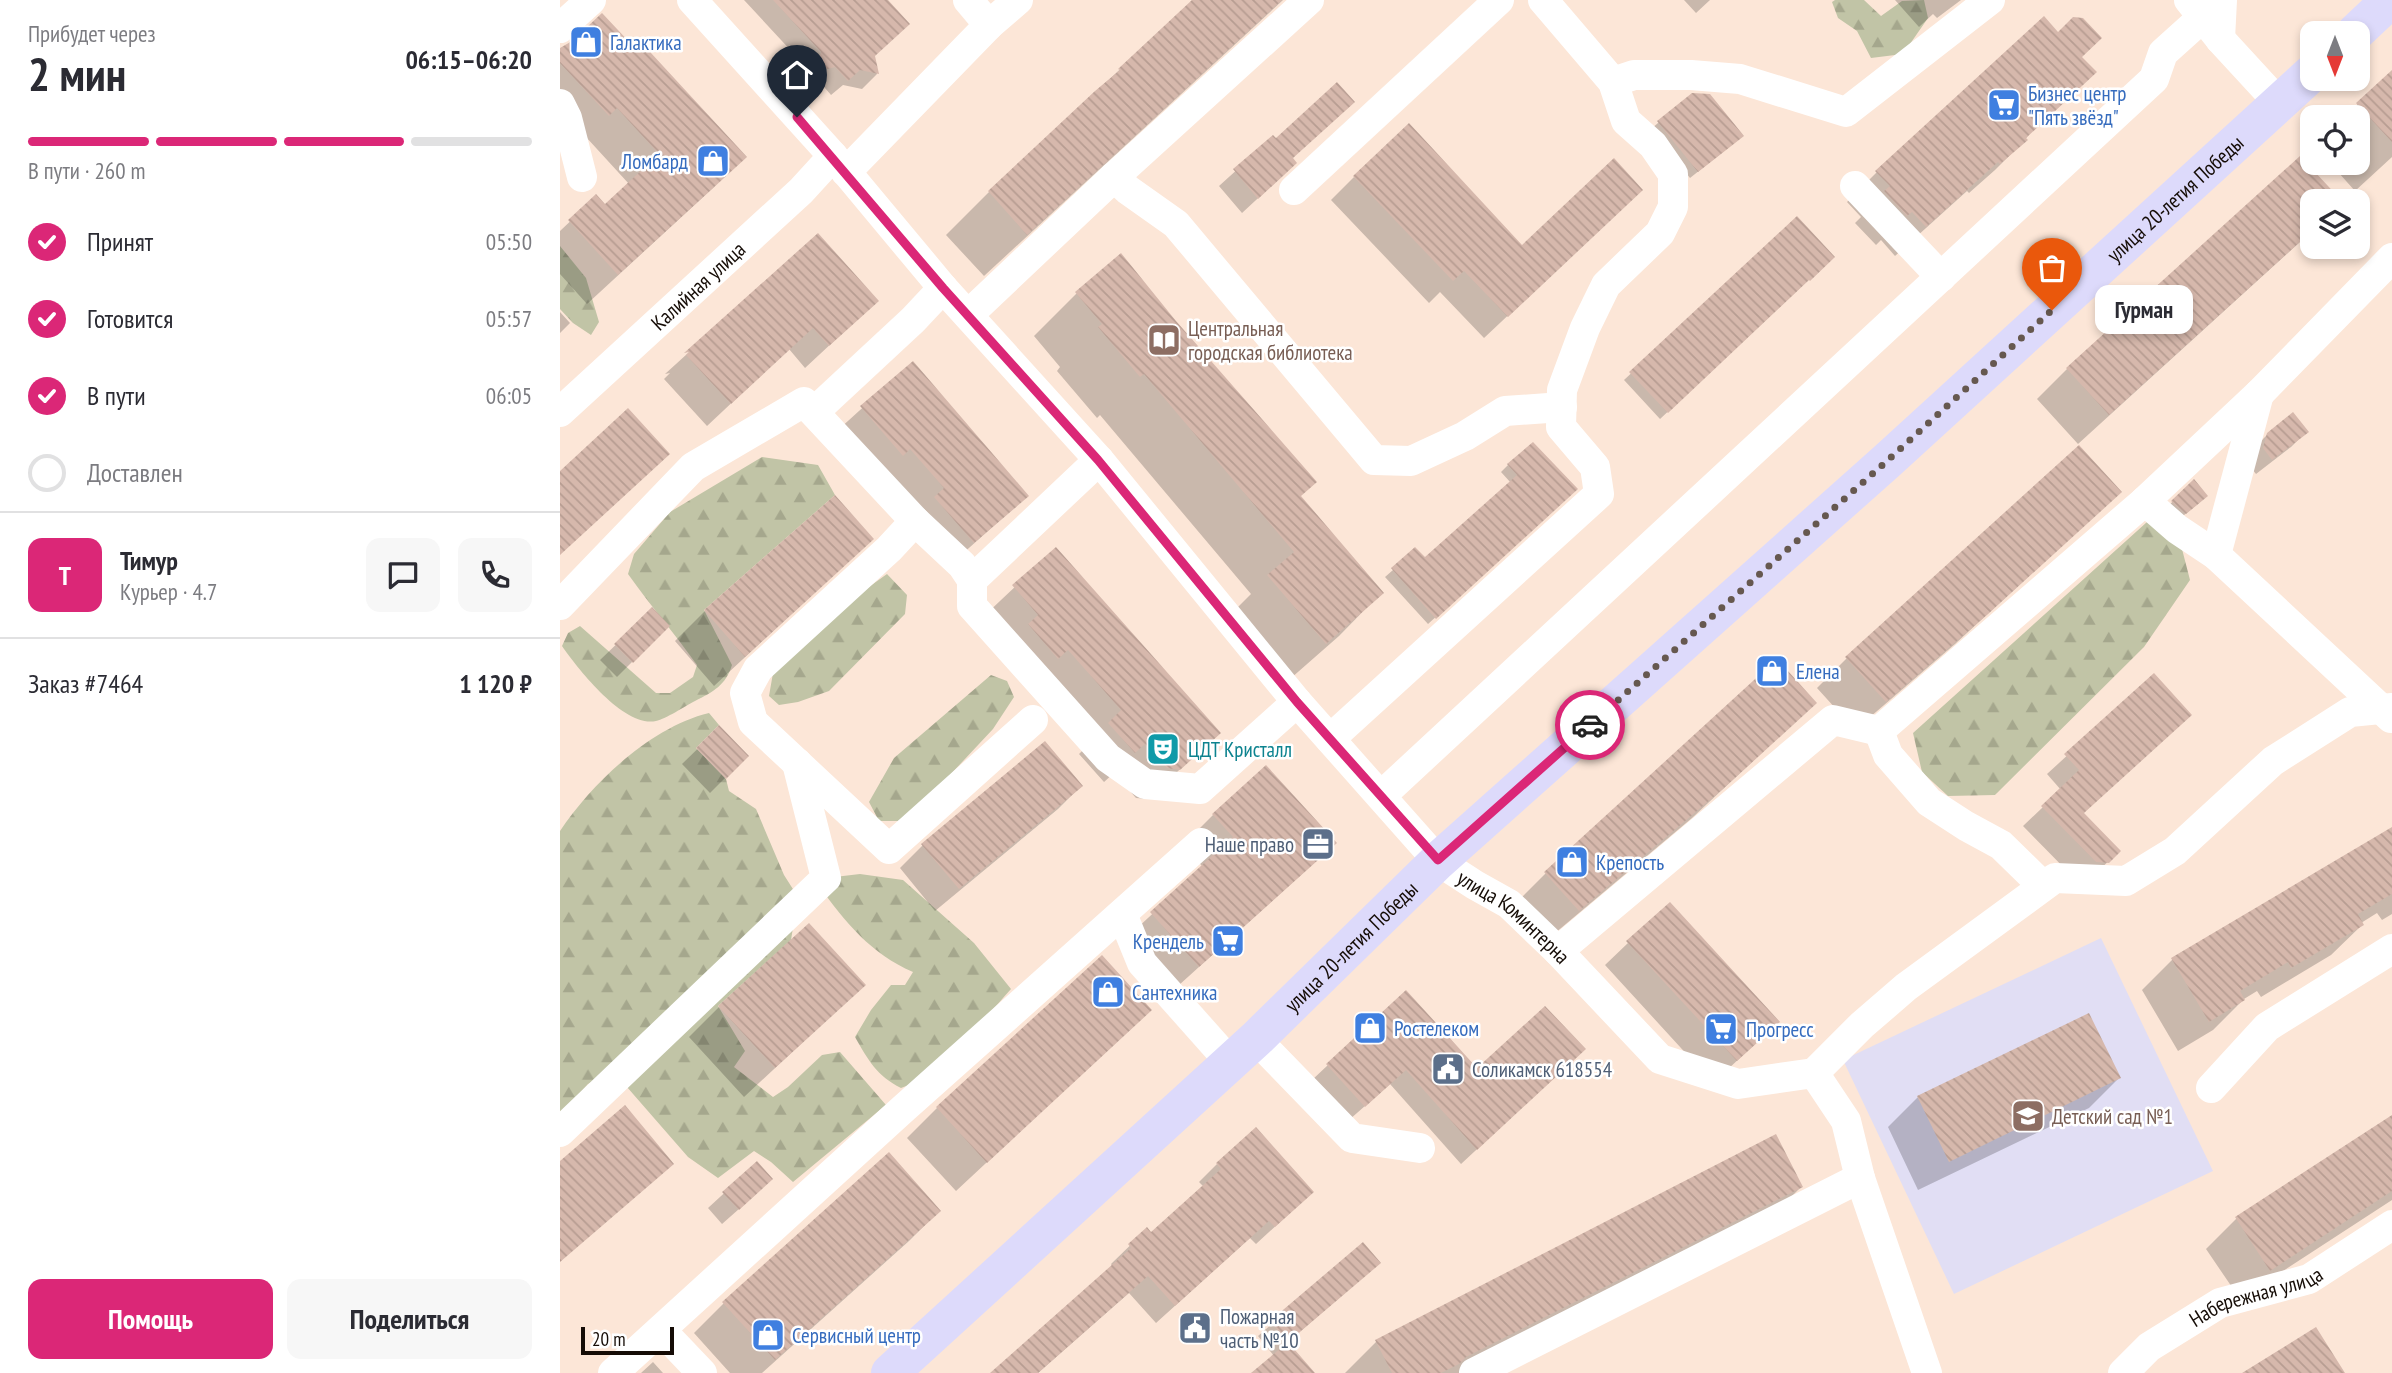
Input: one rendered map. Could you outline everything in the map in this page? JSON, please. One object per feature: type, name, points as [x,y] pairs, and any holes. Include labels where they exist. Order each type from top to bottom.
[{"type":"main road","points":[[2368,21],[2390,0]]},
{"type":"main road","name":"улица 20-летия Победы","points":[[890,1373],[1243,1050],[1438,860],[1887,461],[2300,84]]},
{"type":"street","points":[[560,28],[592,0]]},
{"type":"street","name":"улица Коминтерна","points":[[692,0],[839,164],[943,288],[1098,460],[1297,702],[1438,860],[1508,904],[1558,951],[1660,1059],[1738,1084],[1814,1073]]},
{"type":"street","points":[[968,0],[989,25]]},
{"type":"street","name":"Калийная улица","points":[[560,412],[801,191],[839,164],[1018,0]]},
{"type":"street","points":[[968,315],[1114,177],[1309,0]]},
{"type":"street","points":[[1294,190],[1499,0]]},
{"type":"street","points":[[1330,739],[1599,494],[1595,467],[1561,427],[1562,390],[1585,328],[1606,285],[1660,233],[1673,206],[1673,174],[1653,145],[1626,121],[1613,82],[1543,0]]},
{"type":"street","points":[[1613,82],[1634,75],[1691,75],[1740,79],[1846,112],[1990,0]]},
{"type":"street","points":[[1381,796],[2154,79],[2163,53],[2208,14],[2279,103]]},
{"type":"street","points":[[560,104],[567,118],[582,177]]},
{"type":"street","points":[[1114,177],[1176,224],[1374,460],[1411,461],[1465,436],[1505,411],[1562,407]]},
{"type":"street","points":[[1855,187],[1941,277]]},
{"type":"street","points":[[1879,731],[2145,501],[2259,394],[2392,258]]},
{"type":"street","points":[[814,412],[913,320],[943,288]]},
{"type":"street","points":[[2216,555],[2259,394]]},
{"type":"street","points":[[560,605],[693,467],[804,402],[915,521],[962,565],[972,580],[972,606],[1108,758],[1145,784],[1200,789],[1297,702]]},
{"type":"street","points":[[972,580],[1098,460]]},
{"type":"street","points":[[2145,501],[2177,529],[2216,555],[2389,712]]},
{"type":"street","points":[[915,521],[889,549],[758,669],[745,693],[753,722],[889,849],[1033,720]]},
{"type":"street","points":[[1927,1373],[1860,1178],[1846,1121],[1814,1073],[1861,1025],[1906,987],[2055,877],[2126,881],[2175,851],[2273,761],[2350,712],[2389,712]]},
{"type":"street","points":[[1558,951],[1833,720],[1879,731]]},
{"type":"street","points":[[1879,731],[1888,755],[1929,802],[2001,845],[2043,886]]},
{"type":"street","points":[[560,1132],[825,878],[797,763]]},
{"type":"street","points":[[613,1373],[1201,843]]},
{"type":"street","points":[[1122,914],[1142,963],[1243,1050],[1352,1138],[1420,1148]]},
{"type":"street","points":[[2211,1088],[2267,1027],[2392,949]]},
{"type":"street","points":[[1474,1373],[1860,1178]]},
{"type":"street","name":"Набережная улица","points":[[2123,1373],[2149,1347],[2220,1303],[2309,1279],[2392,1225]]},
{"type":"street","points":[[661,1330],[702,1373]]},
{"type":"shaded area","name":"Детский сад №1","points":[[2101,938],[2213,1171],[1954,1294],[1843,1060]]},
{"type":"green space","points":[[1864,0],[1881,16],[1902,1],[1924,0],[1928,18],[1903,54],[1871,58],[1857,31],[1838,18],[1832,2]]},
{"type":"green space","points":[[560,246],[586,278],[599,322],[591,335],[573,323],[560,309]]},
{"type":"green space","points":[[762,457],[818,465],[835,495],[704,610],[732,665],[722,683],[708,694],[660,720],[643,721],[630,715],[603,695],[569,656],[562,646],[568,633],[580,626],[656,693],[670,693],[693,677],[697,665],[628,574],[634,554],[670,512]]},
{"type":"green space","points":[[2147,522],[2182,549],[2190,580],[2144,647],[1995,795],[1948,796],[1922,772],[1913,733]]},
{"type":"green space","points":[[887,574],[907,595],[905,614],[829,691],[798,702],[779,705],[769,696],[773,673],[838,609]]},
{"type":"green space","points":[[991,675],[1007,681],[1014,697],[993,729],[921,806],[898,821],[879,821],[869,802],[894,758]]},
{"type":"green space","points":[[709,713],[719,725],[696,748],[726,779],[729,791],[756,809],[784,875],[798,897],[791,940],[718,1006],[745,1051],[734,1067],[773,1097],[788,1087],[822,1055],[840,1052],[886,1105],[793,1182],[754,1151],[718,1178],[688,1157],[613,1071],[588,1084],[560,1115],[560,831],[589,794],[625,759],[666,731]]},
{"type":"green space","points":[[860,874],[903,880],[974,943],[1011,989],[947,1059],[917,1081],[901,1088],[874,1067],[855,1037],[871,1010],[891,985],[905,985],[913,972],[884,956],[860,936],[819,886],[826,878]]},
{"type":"building","points":[[773,0],[888,0],[910,24],[875,56],[879,74],[860,70],[848,81],[835,67],[814,73],[821,52]]},
{"type":"building","points":[[1192,0],[1282,0],[1027,235],[988,191]]},
{"type":"building","points":[[602,13],[633,46],[639,40],[747,157],[618,275],[568,220],[596,194],[605,204],[659,154],[617,108],[609,116],[560,63],[560,48],[572,41]]},
{"type":"building","name":"Бизнес центр \"Пять звёзд\"","points":[[2044,16],[2058,32],[2073,17],[2083,18],[2102,38],[2082,57],[2097,72],[2026,138],[2028,140],[2000,164],[1998,162],[1926,227],[1912,212],[1907,216],[1884,191],[1890,186],[1875,171]]},
{"type":"building","points":[[2392,70],[2392,142],[2370,118],[2370,105],[2356,103]]},
{"type":"building","points":[[1337,82],[1355,102],[1293,158],[1297,163],[1258,199],[1233,169],[1273,135],[1276,138]]},
{"type":"building","points":[[1692,93],[1710,94],[1744,136],[1698,172],[1657,121]]},
{"type":"building","points":[[1409,123],[1522,245],[1614,158],[1643,190],[1508,317],[1464,271],[1453,281],[1353,176]]},
{"type":"building","points":[[2300,156],[2300,175],[2318,175],[2331,189],[2300,189],[2300,242],[2109,415],[2066,368]]},
{"type":"building","points":[[1797,216],[1835,257],[1668,413],[1629,372]]},
{"type":"building","points":[[818,233],[879,301],[829,346],[813,328],[731,404],[686,355],[689,352],[684,353]]},
{"type":"building","points":[[1121,253],[1176,321],[1317,482],[1301,496],[1384,593],[1326,644],[1267,575],[1294,552],[1144,374],[1140,377],[1098,327],[1102,324],[1075,292]]},
{"type":"building","points":[[913,361],[1029,496],[974,543],[934,497],[944,488],[910,449],[903,456],[860,406]]},
{"type":"building","points":[[628,408],[670,454],[560,555],[560,471]]},
{"type":"building","points":[[2293,412],[2309,432],[2272,460],[2263,448],[2267,433]]},
{"type":"building","points":[[1533,442],[1578,489],[1436,619],[1391,568],[1415,547],[1425,557],[1517,475],[1507,464]]},
{"type":"building","points":[[2079,445],[2122,492],[1886,702],[1845,657]]},
{"type":"building","points":[[2194,479],[2208,496],[2186,514],[2171,501]]},
{"type":"building","points":[[835,495],[874,539],[745,657],[704,610]]},
{"type":"building","points":[[1056,547],[1221,733],[1180,770],[1167,768],[1145,744],[1135,753],[1108,723],[1121,710],[1068,650],[1058,659],[1028,624],[1038,615],[1012,585]]},
{"type":"building","points":[[652,607],[670,626],[633,663],[614,644]]},
{"type":"building","points":[[1777,659],[1817,703],[1724,788],[1579,911],[1544,872]]},
{"type":"building","points":[[2154,673],[2192,715],[2084,813],[2121,851],[2109,863],[2096,862],[2041,806],[2079,770],[2064,754]]},
{"type":"building","points":[[719,725],[749,756],[726,779],[696,748]]},
{"type":"building","points":[[1045,741],[1083,786],[959,889],[921,844]]},
{"type":"building","points":[[1266,765],[1337,843],[1199,967],[1150,912],[1233,837],[1212,814]]},
{"type":"building","points":[[2392,827],[2392,894],[2358,914],[2364,925],[2291,968],[2288,962],[2240,991],[2245,1000],[2209,1022],[2171,958]]},
{"type":"building","points":[[1670,902],[1780,1022],[1737,1061],[1626,941]]},
{"type":"building","points":[[809,923],[866,985],[775,1068],[718,1006]]},
{"type":"building","points":[[1102,955],[1152,1010],[987,1163],[936,1107]]},
{"type":"building","name":"Соликамск 618554","points":[[1406,990],[1477,1068],[1545,1006],[1586,1049],[1477,1150],[1406,1070],[1365,1107],[1326,1064]]},
{"type":"building","points":[[2089,1013],[2121,1078],[1949,1162],[1917,1096]]},
{"type":"building","points":[[625,1105],[674,1164],[560,1262],[560,1161]]},
{"type":"building","points":[[2392,1115],[2392,1191],[2270,1271],[2235,1217]]},
{"type":"building","points":[[1256,1127],[1314,1192],[1275,1227],[1269,1221],[1175,1306],[1148,1276],[1038,1373],[990,1373],[1131,1248],[1128,1244],[1147,1227],[1151,1232],[1221,1169],[1216,1163]]},
{"type":"building","points":[[1776,1134],[1803,1187],[1466,1357],[1459,1364],[1441,1373],[1392,1373],[1375,1340]]},
{"type":"building","points":[[889,1152],[941,1211],[775,1360],[722,1302]]},
{"type":"building","points":[[757,1161],[773,1179],[739,1210],[722,1192]]},
{"type":"building","points":[[1363,1242],[1381,1263],[1288,1342],[1270,1321]]},
{"type":"building","points":[[2316,1327],[2345,1373],[2242,1373]]},
{"type":"building","points":[[1288,1342],[1315,1373],[1251,1373]]},
{"type":"way so far","points":[[1590,725],[2052,310]]},
{"type":"place","name":"Галактика","points":[[586,42]]},
{"type":"place","name":"Бизнес центр \"Пять звёзд\"","points":[[2004,105]]},
{"type":"place","name":"Ломбард","points":[[713,161]]},
{"type":"place","name":"Гурман","points":[[2052,310]]},
{"type":"place","name":"Центральная городская библиотека","points":[[1164,340]]},
{"type":"place","name":"Елена","points":[[1772,671]]},
{"type":"place","name":"ЦДТ Кристалл","points":[[1163,749]]},
{"type":"place","name":"Наше право","points":[[1318,844]]},
{"type":"place","name":"Крепость","points":[[1572,862]]},
{"type":"place","name":"Крендель","points":[[1228,941]]},
{"type":"place","name":"Сантехника","points":[[1108,992]]},
{"type":"place","name":"Ростелеком","points":[[1370,1028]]},
{"type":"place","name":"Прогресс","points":[[1721,1029]]},
{"type":"place","name":"Соликамск 618554","points":[[1448,1069]]},
{"type":"place","name":"Детский сад №1","points":[[2028,1116]]},
{"type":"place","name":"Пожарная часть №10","points":[[1195,1328]]},
{"type":"place","name":"Сервисный центр","points":[[768,1335]]},
{"type":"route","points":[[797,117],[943,288],[1098,460],[1297,702],[1438,860],[1590,725]]}]
